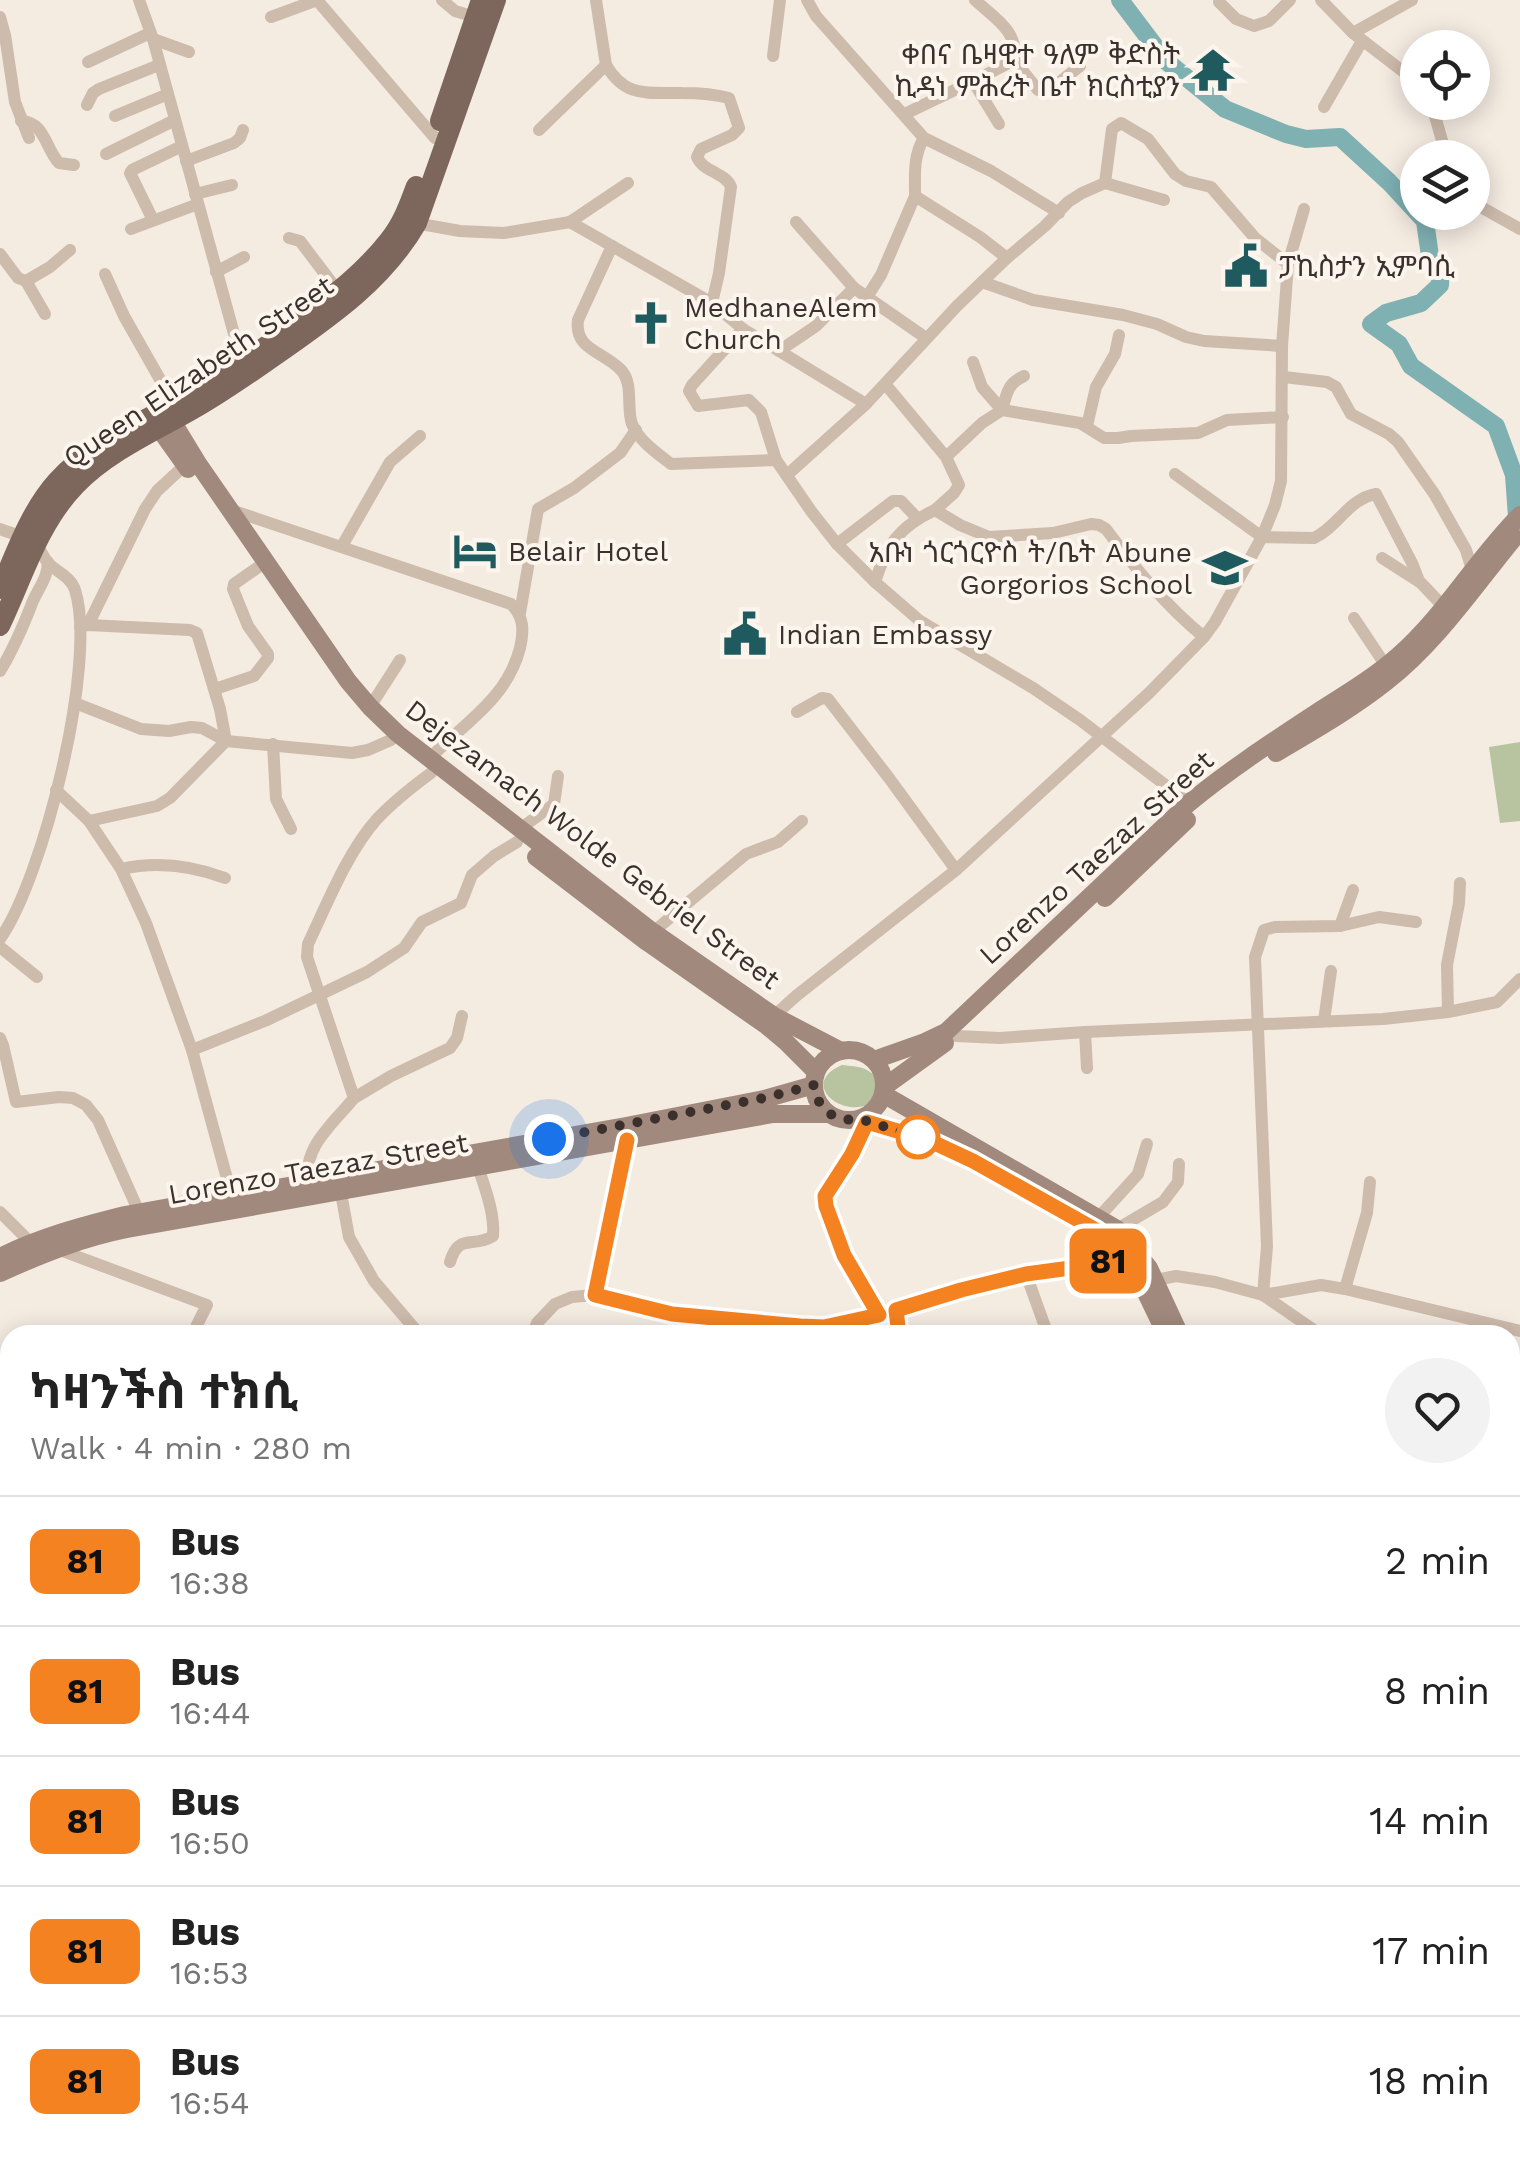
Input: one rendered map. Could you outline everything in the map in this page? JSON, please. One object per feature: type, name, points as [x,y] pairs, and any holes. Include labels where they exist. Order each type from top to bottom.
[{"type":"main road","name":"Queen Elizabeth Street","points":[[0,626],[22,572],[55,512],[74,487],[164,416],[242,364],[338,291],[410,222],[496,0]]},
{"type":"main road","name":"Queen Elizabeth Street","points":[[164,416],[230,388],[319,325],[386,268],[406,242],[478,9]]},
{"type":"main road","name":"Dejezamach Wolde Gebriel Street","points":[[164,416],[185,465],[338,683],[390,740],[430,766],[646,942],[785,1041],[815,1078]]},
{"type":"main road","name":"Dejezamach Wolde Gebriel Street","points":[[164,416],[370,707],[430,766]]},
{"type":"main road","name":"Lorenzo Taezaz Street","points":[[874,1060],[946,1032],[1162,836],[1189,803],[1224,774],[1386,666],[1425,630],[1520,515]]},
{"type":"main road","points":[[863,1120],[878,1104],[884,1090],[956,1036],[1162,836],[1259,763],[1386,682],[1437,634],[1482,565],[1520,531]]},
{"type":"main road","name":"Queen Elizabeth Street","points":[[0,588],[36,548]]},
{"type":"main road","name":"Dejezamach Wolde Gebriel Street","points":[[518,836],[774,1016],[841,1051]]},
{"type":"main road","points":[[1162,1325],[1137,1274],[1123,1254],[1096,1230],[928,1140],[863,1120],[849,1121],[828,1114],[817,1101],[815,1078],[822,1062],[841,1051],[864,1054],[880,1068],[884,1090],[1117,1229],[1156,1280],[1176,1325]]},
{"type":"main road","name":"Lorenzo Taezaz Street","points":[[0,1273],[90,1236],[341,1192],[390,1176],[778,1095],[815,1078]]},
{"type":"main road","name":"Lorenzo Taezaz Street","points":[[0,1257],[68,1229],[139,1212],[309,1183],[478,1167],[773,1114],[828,1114]]},
{"type":"street","points":[[139,0],[242,364]]},
{"type":"street","points":[[271,17],[317,0],[435,138]]},
{"type":"street","points":[[442,0],[455,11],[478,9]]},
{"type":"street","points":[[596,0],[606,65],[616,81],[631,90],[651,94],[720,96],[730,98],[733,104],[739,128],[701,149],[697,156],[700,163],[728,180],[731,188],[712,303]]},
{"type":"street","points":[[773,56],[780,0]]},
{"type":"street","points":[[807,0],[816,16],[924,138],[991,171],[1059,212]]},
{"type":"street","points":[[975,0],[1006,26],[1016,47],[1014,60],[1038,90],[1048,92],[1080,66]]},
{"type":"street","points":[[1220,2],[1236,19],[1254,26],[1269,20],[1290,0]]},
{"type":"street","points":[[1321,0],[1358,37],[1400,69]]},
{"type":"street","points":[[1324,107],[1358,37],[1412,0]]},
{"type":"street","points":[[0,17],[15,102],[29,138]]},
{"type":"street","points":[[88,62],[151,36],[189,52]]},
{"type":"street","points":[[905,114],[1014,60]]},
{"type":"street","points":[[87,105],[99,89],[160,65]]},
{"type":"street","points":[[538,130],[606,65]]},
{"type":"street","points":[[974,82],[999,124]]},
{"type":"street","points":[[115,116],[168,94]]},
{"type":"street","points":[[106,154],[175,120]]},
{"type":"street","points":[[21,121],[38,127],[59,163],[74,164]]},
{"type":"street","points":[[1105,183],[1112,129],[1121,123],[1148,139],[1176,174],[1186,181],[1211,187],[1255,238],[1288,264]]},
{"type":"street","points":[[153,220],[130,173],[132,170],[234,142],[243,130]]},
{"type":"street","points":[[867,296],[881,274],[915,196],[915,163],[924,138]]},
{"type":"street","points":[[410,222],[460,231],[504,233],[570,222],[628,183]]},
{"type":"street","points":[[786,474],[886,385],[926,338],[1068,202],[1105,183],[1164,200]]},
{"type":"street","points":[[131,229],[232,185]]},
{"type":"street","points":[[915,196],[1007,258]]},
{"type":"street","points":[[774,1016],[956,870],[1150,693],[1204,637],[1262,538],[1281,480],[1282,346],[1288,264],[1304,209]]},
{"type":"street","points":[[1490,212],[1520,229]]},
{"type":"street","points":[[570,222],[712,303],[743,329],[866,404]]},
{"type":"street","points":[[796,222],[854,288],[926,338]]},
{"type":"street","points":[[289,238],[300,241],[338,291]]},
{"type":"street","points":[[612,246],[576,332],[580,340],[625,375],[636,430],[671,464],[776,460]]},
{"type":"street","points":[[26,282],[70,250]]},
{"type":"street","points":[[0,254],[18,278],[26,282],[46,314]]},
{"type":"street","points":[[216,272],[244,257]]},
{"type":"street","points":[[105,274],[164,416]]},
{"type":"street","points":[[982,282],[1033,300],[1124,315],[1204,342],[1282,346]]},
{"type":"street","points":[[779,350],[816,326],[854,288]]},
{"type":"street","points":[[743,329],[689,390],[698,406],[749,400],[756,405],[776,460],[837,544],[875,582],[920,621],[1032,688],[1189,803]]},
{"type":"street","points":[[1087,426],[1096,387],[1115,354],[1119,335]]},
{"type":"street","points":[[974,362],[982,387],[1002,410],[1087,426],[1104,438],[1198,434],[1227,420],[1283,416]]},
{"type":"street","points":[[946,457],[1002,410],[1009,387],[1024,376]]},
{"type":"street","points":[[1284,378],[1327,382],[1336,387],[1351,414],[1398,442],[1466,550],[1482,565]]},
{"type":"street","points":[[875,582],[891,541],[935,510],[960,485],[946,457],[886,385]]},
{"type":"street","points":[[354,1098],[307,957],[308,944],[348,860],[374,822],[504,687],[521,644],[520,613],[538,510],[620,453],[636,430]]},
{"type":"street","points":[[342,546],[390,462],[420,436]]},
{"type":"street","points":[[84,626],[145,509],[157,491],[185,465]]},
{"type":"street","points":[[1174,474],[1262,538],[1321,536],[1349,506],[1376,494],[1419,582]]},
{"type":"street","points":[[837,544],[894,501],[901,502],[918,519]]},
{"type":"street","points":[[231,510],[510,604],[520,613]]},
{"type":"street","points":[[935,510],[988,537],[1054,533],[1099,524],[1163,600],[1204,637]]},
{"type":"street","points":[[0,529],[36,548],[75,587],[84,626],[76,703],[56,790],[29,878],[0,939]]},
{"type":"street","points":[[0,671],[21,635],[48,573],[36,548]]},
{"type":"street","points":[[1382,558],[1419,582],[1444,606]]},
{"type":"street","points":[[215,690],[254,676],[268,658],[248,626],[233,589],[234,584],[257,568]]},
{"type":"street","points":[[1354,618],[1386,666]]},
{"type":"street","points":[[84,626],[197,633],[226,741]]},
{"type":"street","points":[[370,707],[400,660]]},
{"type":"street","points":[[797,712],[828,698],[956,870]]},
{"type":"street","points":[[76,703],[142,729],[169,732],[202,728],[226,741],[352,753],[390,740]]},
{"type":"street","points":[[89,821],[156,806],[170,798],[226,741]]},
{"type":"street","points":[[273,744],[276,798],[291,828]]},
{"type":"street","points":[[192,1050],[267,1020],[396,954],[422,922],[462,903],[479,868],[554,804],[558,776]]},
{"type":"street","points":[[56,790],[89,821],[120,869],[146,923],[192,1050],[232,1197]]},
{"type":"street","points":[[653,932],[746,854],[778,842],[802,821]]},
{"type":"street","points":[[120,869],[168,864],[198,868],[225,878]]},
{"type":"street","points":[[1448,1012],[1447,965],[1460,883]]},
{"type":"street","points":[[1340,926],[1353,890]]},
{"type":"street","points":[[1262,1295],[1267,1246],[1255,957],[1264,930],[1340,926],[1379,917],[1416,922]]},
{"type":"street","points":[[0,947],[38,977]]},
{"type":"street","points":[[1324,1021],[1331,970]]},
{"type":"street","points":[[956,1036],[1000,1038],[1383,1020],[1497,1002],[1520,979]]},
{"type":"street","points":[[309,1183],[307,1160],[354,1098],[450,1048],[457,1038],[462,1016]]},
{"type":"street","points":[[1085,1032],[1087,1068]]},
{"type":"street","points":[[0,1038],[16,1102],[60,1097],[86,1105],[98,1120],[139,1212]]},
{"type":"street","points":[[863,1120],[852,1154],[825,1196],[844,1255],[879,1315]]},
{"type":"street","points":[[595,1295],[627,1140]]},
{"type":"street","points":[[1098,1218],[1138,1174],[1147,1144]]},
{"type":"street","points":[[1117,1229],[1163,1202],[1178,1182],[1178,1164]]},
{"type":"street","points":[[450,1262],[454,1250],[464,1242],[493,1236],[478,1167]]},
{"type":"street","points":[[1345,1289],[1367,1213],[1370,1182]]},
{"type":"street","points":[[341,1192],[348,1236],[374,1282],[411,1325]]},
{"type":"street","points":[[0,1212],[30,1242]]},
{"type":"street","points":[[55,1248],[207,1304],[197,1325]]},
{"type":"street","points":[[845,1325],[961,1290],[1026,1274],[1100,1264],[1123,1254]]},
{"type":"street","points":[[1026,1274],[1044,1325]]},
{"type":"street","points":[[1156,1280],[1176,1276],[1262,1295],[1306,1325]]},
{"type":"street","points":[[1262,1295],[1321,1285],[1492,1325]]},
{"type":"street","points":[[536,1325],[554,1304],[595,1295],[672,1314],[789,1325]]},
{"type":"street","points":[[896,1310],[898,1325]]},
{"type":"street","points":[[672,1314],[678,1325]]},
{"type":"green space","points":[[1520,742],[1520,821],[1500,823],[1489,747]]},
{"type":"green space","points":[[842,1065],[862,1068],[875,1076],[880,1091],[875,1100],[858,1107],[837,1103],[829,1096],[824,1081]]},
{"type":"waterway","points":[[1120,0],[1166,61],[1225,109],[1306,139],[1340,137],[1425,221],[1430,256],[1441,266],[1440,285],[1421,303],[1386,313],[1371,324],[1399,344],[1411,366],[1496,426],[1514,475],[1518,531]]},
{"type":"bus line","name":"81","points":[[833,1325],[879,1315],[844,1255],[825,1196],[867,1122],[928,1140],[973,1161],[1096,1230],[1123,1254],[1100,1264],[1026,1274],[896,1310],[898,1325]]},
{"type":"bus line","name":"81","points":[[627,1140],[595,1295],[672,1314],[789,1325]]},
{"type":"place","name":"ቀበና ቤዛዊተ ዓለም ቅድስት ኪዳነ ምሕረት ቤተ ክርስቲያን","points":[[1213,70]]},
{"type":"place","name":"ፓኪስታን ኢምባሲ","points":[[1246,266]]},
{"type":"place","name":"MedhaneAlem Church","points":[[651,323]]},
{"type":"place","name":"Belair Hotel","points":[[475,551]]},
{"type":"place","name":"አቡነ ጎርጎርዮስ ት/ቤት Abune Gorgorios School","points":[[1225,568]]},
{"type":"place","name":"Indian Embassy","points":[[745,634]]},
{"type":"route","points":[[549,1139],[814,1085],[817,1101],[828,1114],[849,1121],[860,1119],[928,1140],[918,1137]]}]
